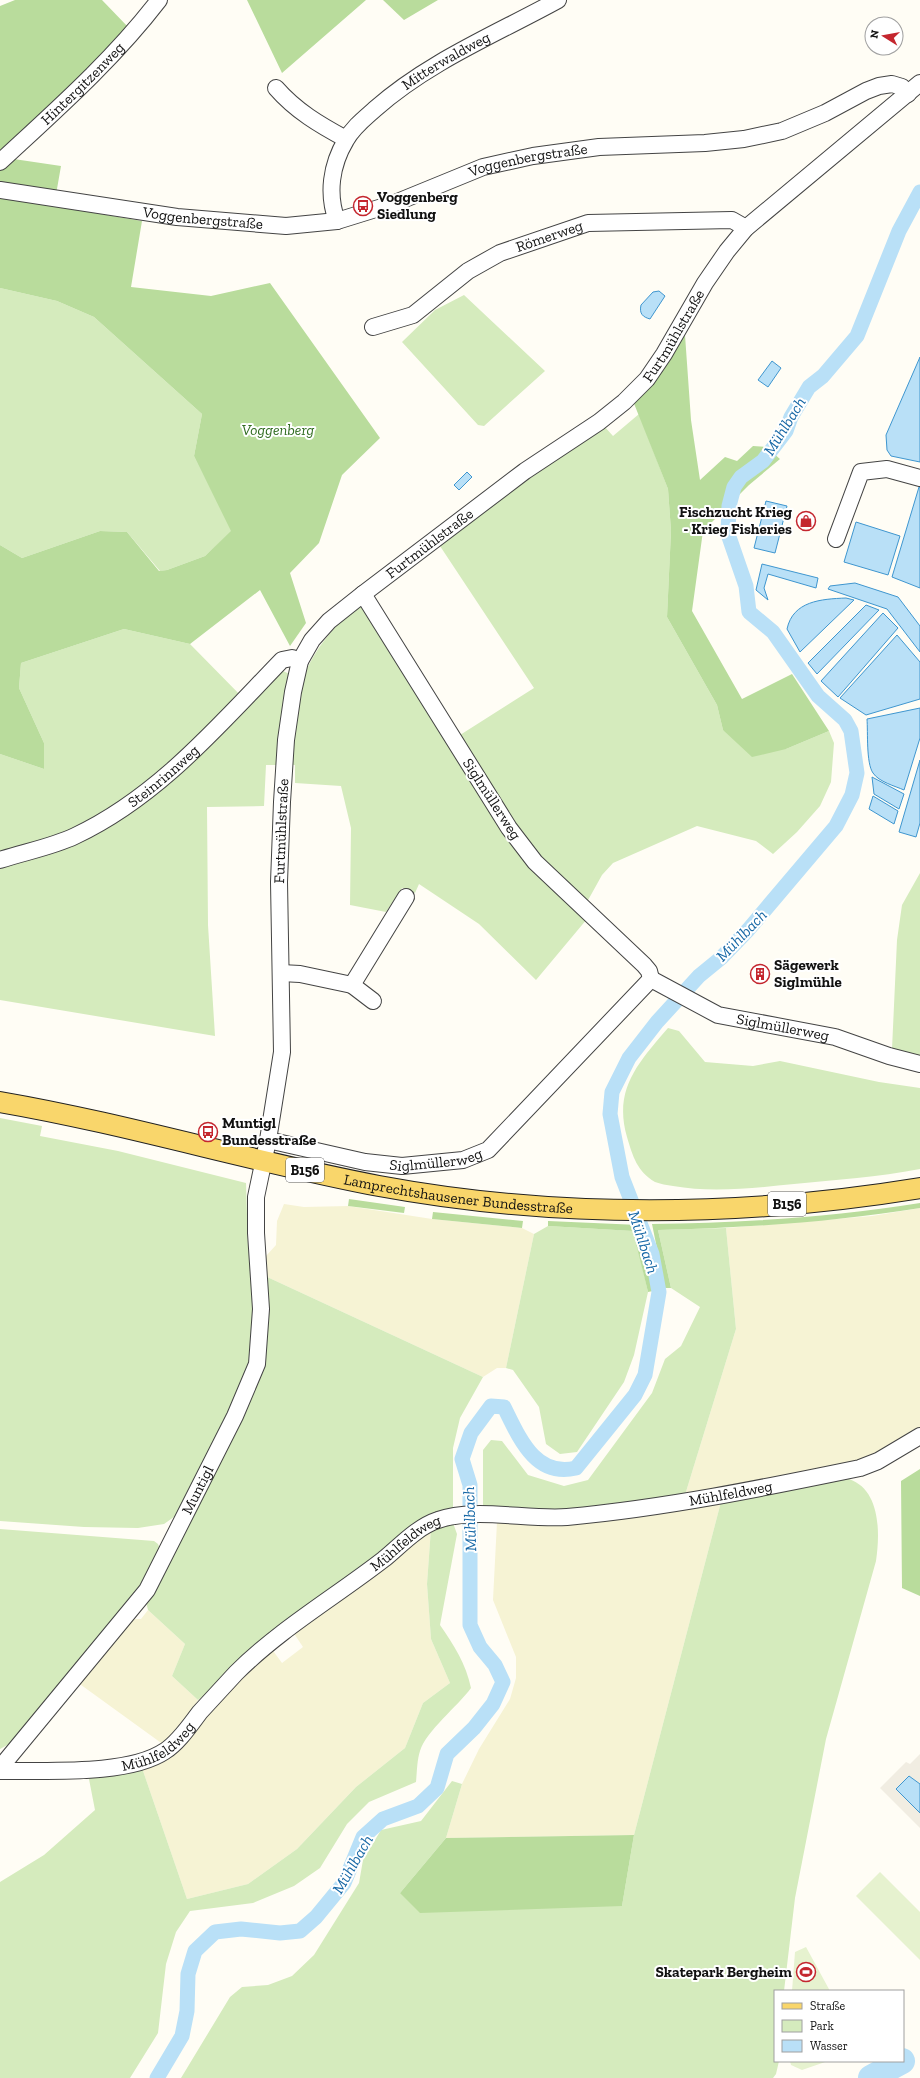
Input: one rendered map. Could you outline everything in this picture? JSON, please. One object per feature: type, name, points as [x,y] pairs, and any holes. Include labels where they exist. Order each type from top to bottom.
[{"type":"main road","name":"Lamprechtshausener Bundesstraße","points":[[0,1102],[50,1111],[263,1162],[380,1186],[461,1198],[526,1205],[614,1210],[725,1209],[870,1196],[920,1188]]},
{"type":"street","name":"Hintergitzenweg","points":[[0,162],[90,75],[142,22],[159,0]]},
{"type":"street","name":"Mitterwaldweg","points":[[337,221],[331,205],[330,184],[336,163],[346,139],[360,122],[384,101],[427,71],[558,0]]},
{"type":"street","name":"Voggenbergstraße","points":[[0,190],[177,217],[286,226],[337,221],[395,203],[483,167],[533,156],[599,147],[744,140],[782,131],[825,113],[866,91],[879,86],[892,84],[914,88]]},
{"type":"street","points":[[276,88],[288,102],[312,120],[346,139]]},
{"type":"street","name":"Furtmühlstraße","points":[[263,1162],[282,1052],[279,882],[282,802],[287,733],[293,692],[300,661],[312,640],[329,621],[363,594],[525,471],[599,422],[624,402],[647,379],[664,354],[705,283],[727,251],[746,228],[914,88]]},
{"type":"street","name":"Römerweg","points":[[373,327],[413,315],[468,271],[500,253],[588,223],[732,220],[746,228]]},
{"type":"street","points":[[836,539],[861,472],[887,469],[920,478]]},
{"type":"street","name":"Siglmüllerweg","points":[[363,594],[514,834],[535,862],[644,965],[649,971],[651,979],[718,1015],[835,1037],[889,1056],[920,1064]]},
{"type":"street","name":"Steinrinnweg","points":[[0,860],[74,837],[105,820],[134,801],[177,766],[282,660],[292,658],[300,661]]},
{"type":"street","points":[[352,984],[406,897]]},
{"type":"street","points":[[281,973],[300,974],[352,984],[373,1001]]},
{"type":"street","name":"Siglmüllerweg","points":[[268,1140],[306,1150],[372,1163],[402,1166],[463,1160],[488,1150],[651,979]]},
{"type":"street","name":"Muntigl","points":[[0,1770],[147,1590],[235,1416],[257,1364],[261,1309],[256,1233],[256,1197],[263,1162]]},
{"type":"street","name":"Mühlfeldweg","points":[[0,1770],[96,1769],[149,1759],[165,1751],[177,1740],[209,1701],[259,1652],[385,1558],[419,1529],[436,1520],[455,1515],[535,1518],[565,1517],[673,1504],[860,1468],[878,1461],[920,1436]]},
{"type":"shaded area","points":[[284,1204],[304,1207],[348,1206],[432,1219],[522,1228],[534,1234],[506,1368],[497,1368],[483,1377],[265,1276],[266,1256],[276,1245],[277,1221]]},
{"type":"shaded area","points":[[920,1208],[920,1430],[865,1460],[685,1495],[736,1329],[726,1228],[872,1216]]},
{"type":"shaded area","points":[[722,1498],[634,1835],[446,1838],[462,1784],[479,1749],[510,1699],[516,1678],[516,1657],[493,1600],[497,1522]]},
{"type":"shaded area","points":[[431,1528],[427,1584],[431,1639],[450,1683],[423,1703],[405,1748],[356,1787],[297,1849],[248,1884],[187,1899],[141,1765],[271,1648],[282,1663],[303,1647],[293,1632]]},
{"type":"shaded area","points":[[148,1610],[185,1644],[172,1676],[198,1700],[184,1726],[164,1745],[77,1682],[130,1619],[141,1619]]},
{"type":"shaded area","points":[[920,1754],[920,1784],[909,1776],[896,1789],[920,1813],[920,1828],[880,1788],[906,1762],[910,1764]]},
{"type":"green space","name":"Voggenberg","points":[[15,0],[102,0],[129,28],[7,158],[61,166],[54,206],[142,221],[131,287],[211,296],[270,283],[380,438],[342,475],[319,543],[290,573],[306,623],[290,646],[260,590],[190,644],[124,629],[21,663],[19,688],[44,743],[44,769],[0,754],[0,545],[22,558],[100,531],[127,532],[159,571],[167,570],[205,556],[231,531],[194,456],[202,414],[94,317],[57,301],[0,288],[0,6]]},
{"type":"green space","points":[[247,0],[366,0],[282,73]]},
{"type":"green space","points":[[383,0],[438,0],[404,20]]},
{"type":"green space","points":[[0,288],[57,301],[94,317],[202,414],[194,456],[232,531],[205,556],[167,570],[160,571],[127,532],[100,531],[22,558],[0,545]]},
{"type":"green space","points":[[464,295],[545,371],[484,426],[478,425],[402,342],[435,310]]},
{"type":"green space","points":[[685,335],[691,420],[700,480],[725,457],[737,461],[753,446],[766,447],[780,459],[749,485],[703,531],[692,611],[742,699],[792,674],[829,731],[786,749],[752,757],[723,730],[717,705],[667,617],[671,531],[668,489],[633,401],[657,379]]},
{"type":"green space","points":[[639,414],[668,489],[671,531],[667,617],[717,705],[723,730],[786,749],[829,731],[834,743],[831,782],[820,806],[797,832],[773,854],[756,841],[697,826],[613,863],[602,875],[587,902],[587,919],[536,980],[479,924],[419,884],[415,893],[402,888],[386,912],[350,905],[351,828],[341,786],[295,783],[295,765],[266,765],[264,806],[207,807],[208,925],[215,1036],[0,1000],[0,754],[44,769],[44,743],[19,688],[21,663],[124,629],[190,644],[248,703],[281,670],[302,680],[314,656],[326,638],[360,602],[449,742],[534,688],[438,543],[604,426],[613,436]]},
{"type":"green space","points":[[920,873],[920,1058],[892,1049],[897,940],[902,905]]},
{"type":"green space","points":[[668,1028],[679,1031],[705,1062],[753,1066],[780,1061],[879,1082],[920,1088],[920,1169],[857,1178],[733,1189],[688,1188],[655,1182],[644,1173],[636,1163],[627,1137],[623,1104],[631,1077],[647,1053]]},
{"type":"green space","points":[[0,1118],[42,1126],[40,1136],[118,1151],[246,1183],[248,1247],[253,1277],[255,1314],[252,1345],[247,1371],[237,1396],[181,1512],[164,1524],[138,1528],[84,1527],[0,1521]]},
{"type":"green space","points":[[349,1199],[405,1207],[404,1213],[348,1206]]},
{"type":"green space","points":[[920,1203],[920,1208],[822,1221],[724,1228],[658,1230],[671,1288],[665,1288],[652,1224],[820,1216]]},
{"type":"green space","points":[[433,1212],[523,1221],[522,1228],[432,1219]]},
{"type":"green space","points":[[548,1221],[639,1225],[647,1256],[653,1291],[648,1292],[633,1231],[548,1226]]},
{"type":"green space","points":[[548,1226],[634,1231],[648,1292],[634,1355],[624,1382],[577,1452],[560,1454],[546,1444],[539,1407],[513,1370],[506,1368],[534,1234]]},
{"type":"green space","points":[[726,1228],[736,1329],[685,1495],[551,1511],[483,1509],[483,1450],[491,1440],[502,1441],[528,1475],[564,1486],[588,1480],[652,1393],[665,1359],[681,1346],[700,1307],[671,1288],[658,1230]]},
{"type":"green space","points":[[265,1276],[483,1377],[460,1418],[453,1448],[453,1509],[198,1700],[172,1676],[185,1644],[148,1610],[146,1602],[247,1401]]},
{"type":"green space","points":[[920,1469],[920,1596],[902,1588],[901,1481]]},
{"type":"green space","points":[[834,1476],[844,1477],[860,1485],[867,1493],[873,1503],[878,1526],[876,1561],[826,1739],[795,1898],[784,1990],[774,1990],[774,2062],[779,2062],[776,2074],[773,2078],[181,2078],[230,1997],[242,1987],[268,1985],[292,1976],[314,1955],[359,1883],[363,1860],[381,1830],[421,1821],[452,1781],[462,1784],[446,1838],[400,1893],[622,1906],[634,1835],[722,1498]]},
{"type":"green space","points":[[452,1520],[457,1534],[440,1625],[459,1655],[471,1688],[435,1727],[423,1743],[418,1758],[416,1782],[369,1802],[347,1824],[320,1868],[294,1886],[253,1903],[190,1911],[176,1932],[166,1964],[158,2033],[130,2078],[0,2078],[0,1882],[44,1855],[95,1810],[88,1774],[141,1765],[187,1899],[248,1884],[297,1849],[356,1787],[405,1748],[423,1703],[450,1683],[431,1639],[427,1584],[431,1528]]},
{"type":"green space","points":[[0,1529],[154,1541],[158,1544],[160,1549],[141,1589],[11,1743],[0,1749]]},
{"type":"green space","points":[[634,1835],[622,1906],[420,1913],[400,1893],[446,1838]]},
{"type":"green space","points":[[880,1872],[920,1912],[920,1960],[856,1896]]},
{"type":"green space","name":"Skatepark Bergheim","points":[[806,1947],[829,1990],[792,1990],[795,1952]]},
{"type":"green space","points":[[790,2062],[825,2062],[802,2070],[791,2065]]},
{"type":"water","points":[[659,291],[665,296],[650,319],[645,317],[641,313],[641,305],[653,292]]},
{"type":"water","points":[[920,357],[920,462],[891,456],[887,450],[886,435]]},
{"type":"water","points":[[772,361],[781,368],[768,387],[758,380]]},
{"type":"water","points":[[467,472],[472,477],[459,490],[454,485]]},
{"type":"water","points":[[919,487],[920,488],[920,588],[892,577]]},
{"type":"water","points":[[766,501],[787,506],[775,553],[754,548]]},
{"type":"water","points":[[856,522],[900,536],[888,575],[844,562]]},
{"type":"water","points":[[762,564],[818,578],[816,588],[768,574],[764,588],[768,600],[756,590]]},
{"type":"water","points":[[855,583],[898,597],[920,626],[920,652],[887,609],[828,589],[830,586]]},
{"type":"water","points":[[846,598],[854,600],[800,652],[787,629],[795,612],[809,603],[827,599]]},
{"type":"water","points":[[866,605],[879,610],[817,674],[808,663]]},
{"type":"water","points":[[883,613],[898,628],[838,697],[821,681]]},
{"type":"water","points":[[897,635],[920,662],[920,699],[866,715],[840,698]]},
{"type":"water","points":[[920,708],[920,738],[904,790],[883,781],[873,773],[868,755],[867,719]]},
{"type":"water","points":[[920,760],[920,823],[916,837],[899,832]]},
{"type":"water","points":[[872,777],[904,794],[899,809],[874,794]]},
{"type":"water","points":[[873,796],[898,811],[894,824],[869,809]]},
{"type":"water","points":[[909,1776],[920,1784],[920,1813],[896,1789]]},
{"type":"waterway","name":"Mühlbach","points":[[157,2078],[182,2036],[187,2011],[188,1974],[195,1951],[215,1932],[241,1929],[280,1933],[300,1931],[316,1917],[344,1883],[363,1837],[383,1819],[418,1806],[437,1788],[447,1754],[474,1728],[493,1704],[503,1682],[495,1665],[480,1647],[470,1625],[470,1485],[462,1459],[471,1433],[491,1406],[504,1407],[523,1442],[539,1461],[550,1467],[562,1469],[576,1468],[635,1395],[645,1375],[659,1292],[652,1254],[622,1177],[610,1114],[612,1092],[629,1058],[657,1022],[699,976],[721,958],[748,930],[836,826],[852,795],[857,773],[851,731],[845,720],[818,696],[773,632],[749,612],[746,586],[728,534],[729,506],[734,487],[741,477],[763,461],[786,431],[791,417],[809,387],[823,376],[857,336],[899,231],[920,192]]},
{"type":"waterway","points":[[871,2078],[900,2062]]},
{"type":"place","name":"Voggenberg Siedlung","points":[[363,206]]},
{"type":"place","name":"Fischzucht Krieg - Krieg Fisheries","points":[[806,521]]},
{"type":"place","name":"Sägewerk Siglmühle","points":[[760,974]]},
{"type":"place","name":"Muntigl Bundesstraße","points":[[208,1132]]},
{"type":"place","name":"Skatepark Bergheim","points":[[806,1972]]}]
